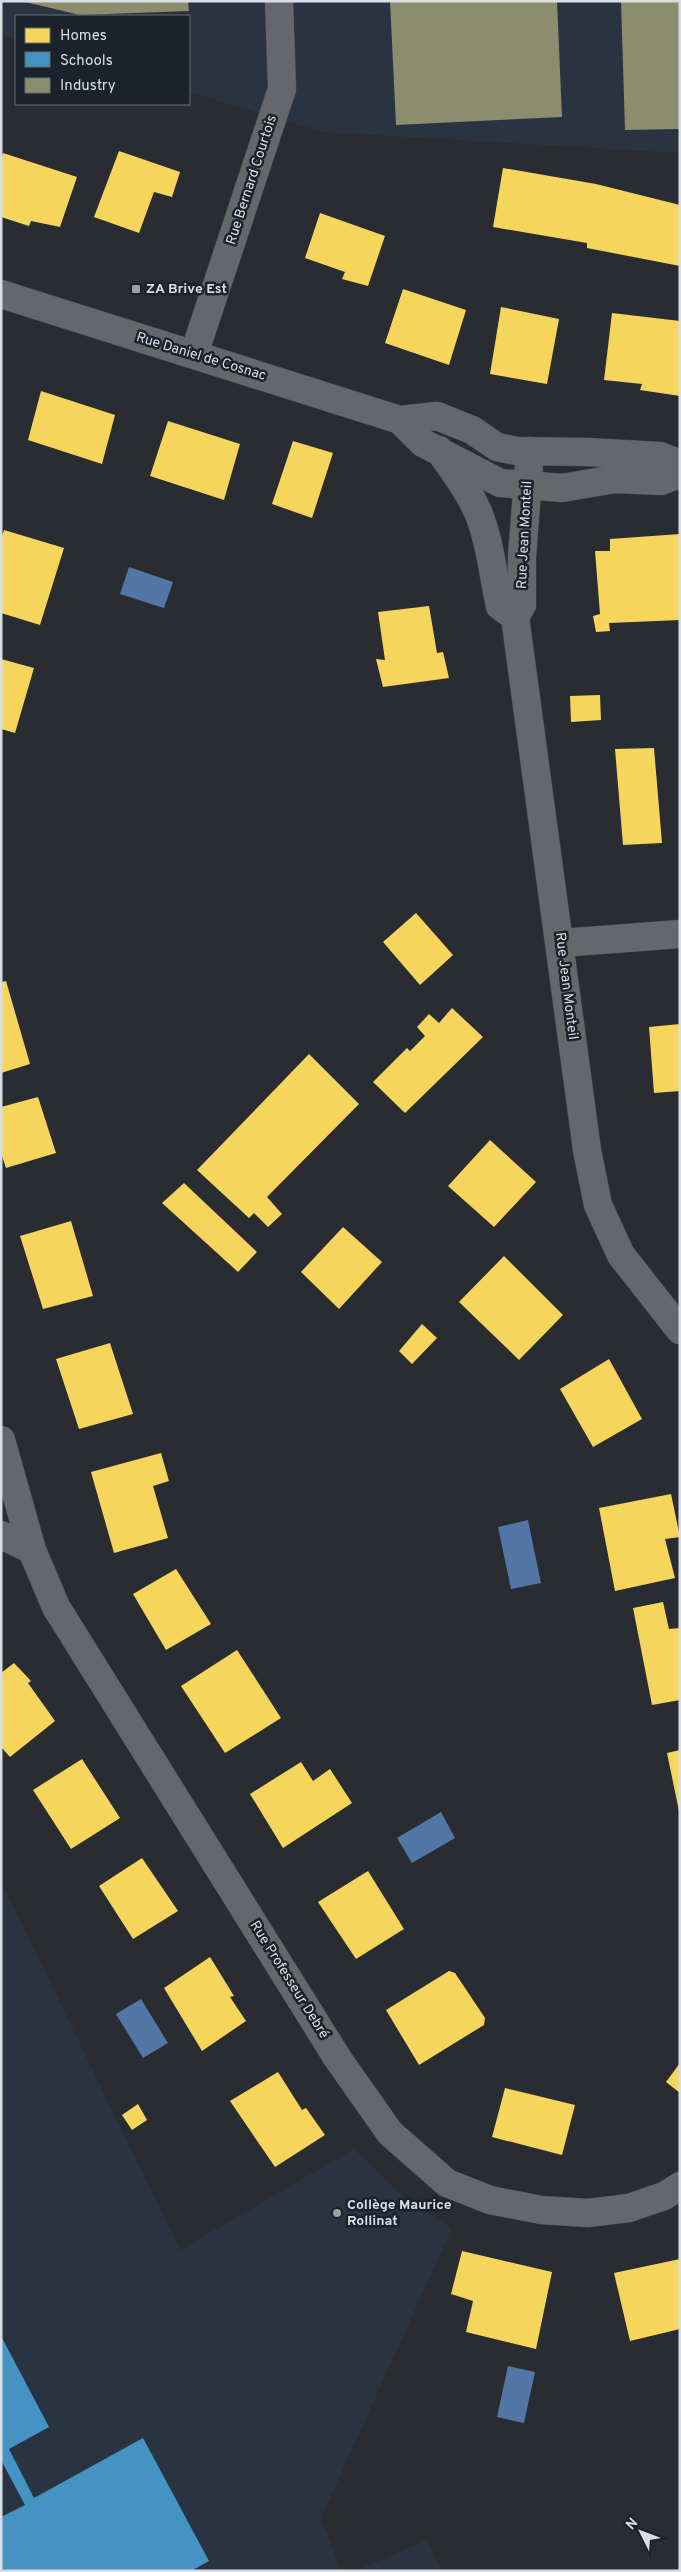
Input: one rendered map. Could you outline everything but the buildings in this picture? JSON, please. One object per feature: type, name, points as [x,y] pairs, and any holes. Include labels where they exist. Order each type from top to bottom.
[{"type":"street","name":"Rue Bernard Courtois","points":[[194,354],[282,89],[279,1]]},
{"type":"street","name":"Rue Daniel de Cosnac","points":[[2,295],[400,420],[437,416],[472,430],[497,447],[530,451],[660,456],[680,464]]},
{"type":"street","name":"Rue Daniel de Cosnac","points":[[400,420],[423,443],[500,483],[562,488],[616,479],[661,482],[680,474]]},
{"type":"street","name":"Rue Jean Monteil","points":[[439,450],[463,483],[478,513],[500,606],[515,617]]},
{"type":"street","name":"Rue Jean Monteil","points":[[530,451],[522,605],[515,617],[587,1150],[598,1205],[621,1255],[680,1330]]},
{"type":"street","points":[[560,943],[680,934]]},
{"type":"street","name":"Rue Professeur Debré","points":[[1,1440],[32,1550],[56,1607],[338,2059],[390,2134],[447,2183],[490,2200],[541,2210],[588,2213],[630,2208],[664,2196],[680,2186]]},
{"type":"street","points":[[1,1535],[32,1550]]},
{"type":"shaded area","points":[[1,1],[680,1],[680,153],[323,132],[190,92],[190,15],[15,15],[15,40],[1,35]]},
{"type":"shaded area","name":"Collège Maurice Rollinat","points":[[1,1881],[180,2250],[354,2149],[406,2199],[452,2228],[321,2518],[341,2571],[1,2571]]},
{"type":"shaded area","points":[[427,2540],[442,2571],[355,2571]]},
{"type":"water","points":[[129,567],[173,582],[164,608],[120,594]]},
{"type":"water","points":[[528,1520],[541,1583],[511,1589],[498,1527]]},
{"type":"water","points":[[441,1812],[455,1838],[412,1863],[397,1838]]},
{"type":"water","points":[[141,1999],[168,2043],[143,2058],[116,2014]]},
{"type":"water","points":[[508,2366],[535,2372],[524,2423],[497,2417]]},
{"type":"place","name":"ZA Brive Est","points":[[136,289]]},
{"type":"place","name":"Collège Maurice Rollinat","points":[[337,2213]]}]
